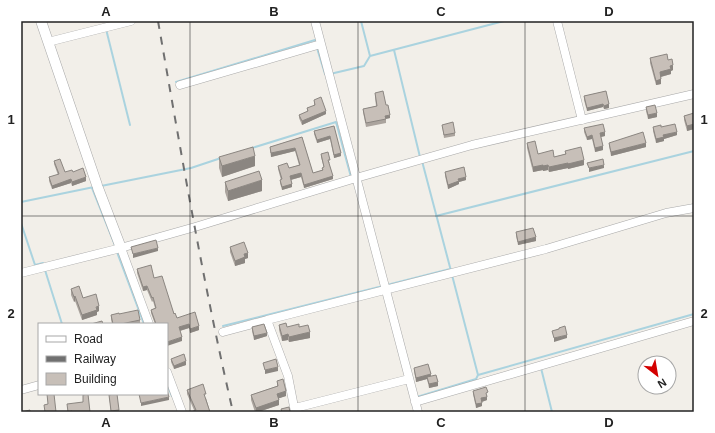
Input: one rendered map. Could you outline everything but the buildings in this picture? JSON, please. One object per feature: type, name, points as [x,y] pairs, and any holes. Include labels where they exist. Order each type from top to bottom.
[{"type":"street","points":[[41,21],[117,249],[149,323]]},
{"type":"street","points":[[48,42],[131,21]]},
{"type":"street","points":[[315,21],[318,45],[330,74],[385,287],[407,380],[418,412]]},
{"type":"street","points":[[557,21],[582,120]]},
{"type":"street","points":[[180,85],[318,45]]},
{"type":"street","points":[[21,273],[117,249],[472,145],[694,94]]},
{"type":"street","points":[[223,332],[385,287],[451,273],[546,249],[666,213],[694,208]]},
{"type":"street","points":[[267,320],[288,376],[295,410],[407,380]]},
{"type":"street","points":[[414,399],[541,365],[694,321]]},
{"type":"street","points":[[168,377],[182,412]]},
{"type":"street","points":[[21,390],[38,384]]},
{"type":"waterway","points":[[361,21],[370,56],[504,21]]},
{"type":"waterway","points":[[106,29],[130,125]]},
{"type":"waterway","points":[[176,82],[315,40],[316,43]]},
{"type":"waterway","points":[[317,48],[325,74]]},
{"type":"waterway","points":[[394,50],[420,157]]},
{"type":"waterway","points":[[330,74],[364,66],[370,56]]},
{"type":"waterway","points":[[252,148],[336,122],[351,177]]},
{"type":"waterway","points":[[436,216],[694,151]]},
{"type":"waterway","points":[[101,186],[191,168],[221,158]]},
{"type":"waterway","points":[[422,161],[451,271]]},
{"type":"waterway","points":[[21,202],[94,187]]},
{"type":"waterway","points":[[92,188],[116,248]]},
{"type":"waterway","points":[[21,223],[35,265],[43,263],[44,265]]},
{"type":"waterway","points":[[117,252],[144,323]]},
{"type":"waterway","points":[[387,285],[450,269]]},
{"type":"waterway","points":[[45,270],[62,323]]},
{"type":"waterway","points":[[452,275],[478,375],[694,314]]},
{"type":"waterway","points":[[223,326],[383,286]]},
{"type":"waterway","points":[[541,368],[552,412]]},
{"type":"waterway","points":[[417,397],[476,379],[478,375]]},
{"type":"waterway","points":[[168,386],[172,396]]},
{"type":"railway","points":[[158,21],[202,266],[233,412]]}]
